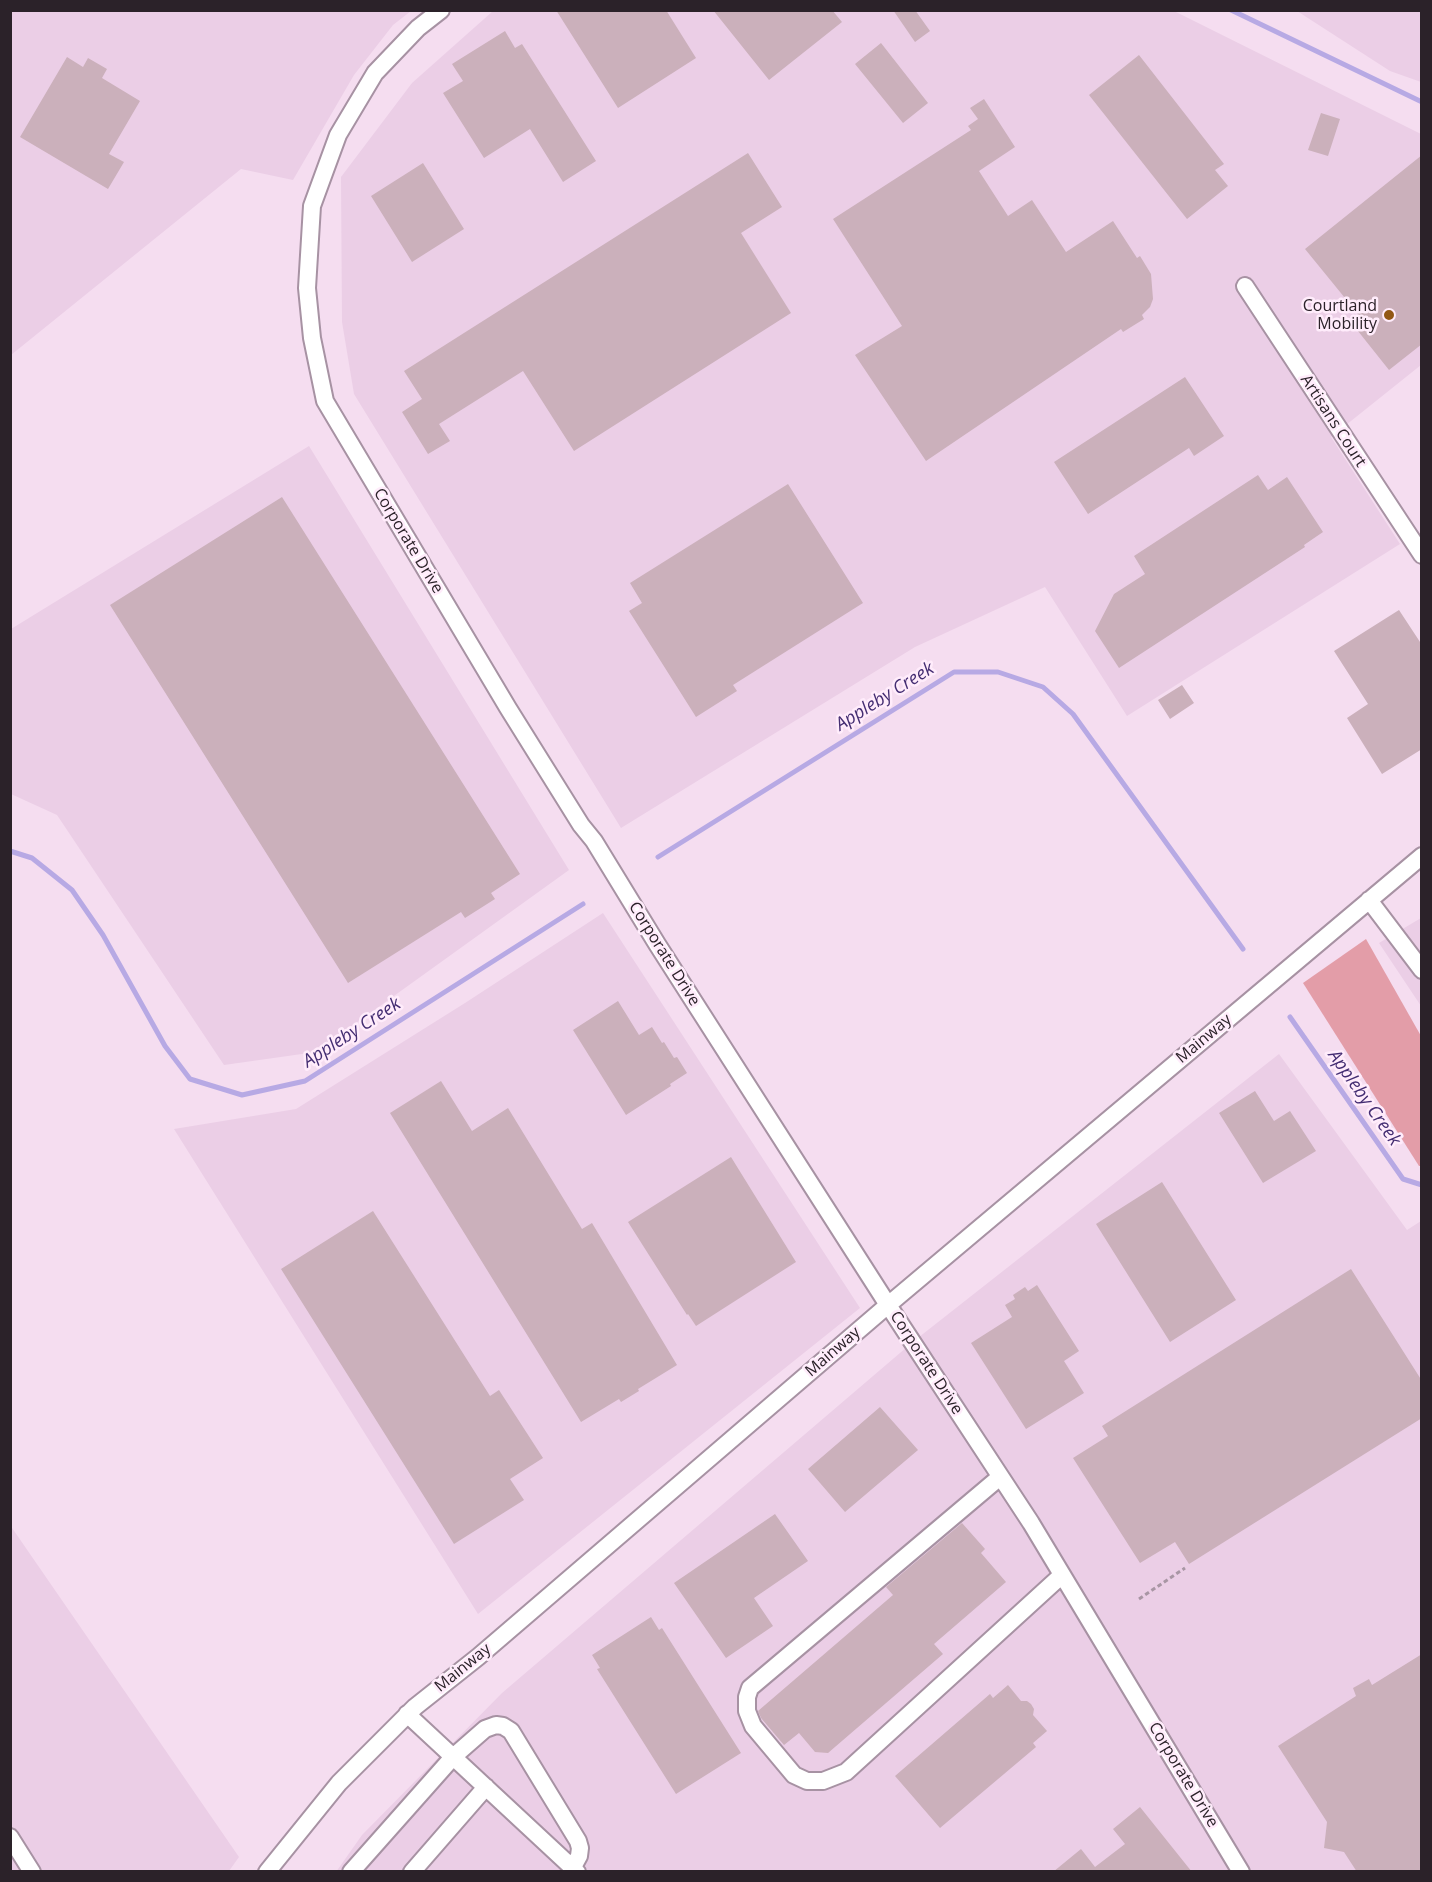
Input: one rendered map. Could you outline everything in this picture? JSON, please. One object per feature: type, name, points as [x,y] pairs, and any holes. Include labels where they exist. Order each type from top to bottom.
[{"type":"street","name":"Corporate Drive","points":[[441,10],[418,28],[375,73],[338,135],[312,206],[307,288],[312,338],[325,401],[508,708],[1062,1575],[1241,1872]]},
{"type":"street","name":"Artisans Court","points":[[1245,286],[1422,555]]},
{"type":"street","name":"Mainway","points":[[267,1872],[339,1783],[407,1714],[478,1657],[888,1305],[1422,856]]},
{"type":"street","points":[[1369,900],[1422,970]]},
{"type":"street","points":[[1000,1477],[750,1688],[747,1697],[747,1711],[753,1726],[795,1775],[807,1781],[823,1781],[846,1772],[1062,1575]]},
{"type":"street","points":[[351,1872],[453,1756],[490,1726],[496,1725],[507,1728],[578,1841],[580,1848],[575,1870],[453,1756],[407,1714]]},
{"type":"street","points":[[412,1872],[486,1787]]},
{"type":"street","points":[[10,1837],[32,1872]]},
{"type":"path","points":[[1139,1599],[1185,1568]]},
{"type":"shaded area","points":[[11,11],[411,11],[393,25],[354,75],[293,180],[241,169],[11,355]]},
{"type":"shaded area","points":[[493,11],[1174,11],[1421,134],[1421,365],[1331,437],[1400,544],[1127,716],[1045,587],[915,647],[621,828],[354,394],[342,322],[341,177],[412,83]]},
{"type":"shaded area","points":[[1297,11],[1421,11],[1421,82],[1390,71]]},
{"type":"shaded area","points":[[309,446],[569,870],[316,1052],[224,1065],[57,815],[11,794],[11,629]]},
{"type":"shaded area","points":[[603,913],[860,1308],[478,1614],[174,1129],[296,1109]]},
{"type":"shaded area","points":[[1421,918],[1421,1006],[1379,943]]},
{"type":"shaded area","points":[[1366,939],[1421,1036],[1421,1166],[1303,983]]},
{"type":"shaded area","points":[[1279,1054],[1407,1230],[1421,1221],[1421,1871],[336,1872],[362,1835],[502,1693],[914,1341]]},
{"type":"shaded area","points":[[10,1525],[239,1857],[229,1871],[11,1871]]},
{"type":"building","points":[[556,10],[666,10],[696,58],[618,108]]},
{"type":"building","points":[[713,10],[832,10],[842,22],[769,80]]},
{"type":"building","points":[[893,10],[915,10],[930,31],[915,42]]},
{"type":"building","points":[[505,31],[515,48],[522,44],[596,161],[563,182],[530,129],[484,158],[443,93],[463,81],[452,64]]},
{"type":"building","points":[[881,43],[928,103],[903,123],[855,64]]},
{"type":"building","points":[[1139,55],[1224,164],[1215,170],[1228,186],[1187,219],[1089,95]]},
{"type":"building","points":[[67,57],[83,67],[88,58],[107,69],[102,78],[140,101],[109,154],[124,162],[108,189],[20,137]]},
{"type":"building","points":[[984,99],[1015,147],[979,171],[1008,216],[1032,200],[1066,252],[1113,221],[1137,258],[1140,256],[1151,274],[1153,299],[1150,307],[1142,315],[1144,319],[1123,332],[1121,329],[926,461],[855,355],[902,326],[833,219],[971,130],[968,126],[978,119],[970,108]]},
{"type":"building","points":[[1321,113],[1340,119],[1328,156],[1308,150]]},
{"type":"building","points":[[748,153],[782,207],[741,233],[791,313],[574,451],[523,371],[439,424],[450,441],[428,454],[402,412],[422,399],[404,371]]},
{"type":"building","points":[[1422,155],[1422,344],[1389,370],[1350,321],[1358,314],[1305,249]]},
{"type":"building","points":[[423,163],[464,229],[412,262],[371,196]]},
{"type":"building","points":[[1185,377],[1224,436],[1194,456],[1189,448],[1088,514],[1054,462]]},
{"type":"building","points":[[1258,475],[1268,490],[1287,477],[1323,532],[1304,545],[1305,547],[1119,668],[1095,631],[1114,594],[1145,574],[1134,556]]},
{"type":"building","points":[[788,484],[863,603],[733,685],[737,691],[696,717],[629,611],[642,603],[630,583]]},
{"type":"building","points":[[282,497],[520,874],[491,893],[495,899],[465,918],[461,912],[348,983],[110,605]]},
{"type":"building","points":[[1399,610],[1422,645],[1422,749],[1382,774],[1347,718],[1368,704],[1334,651]]},
{"type":"building","points":[[1182,685],[1194,703],[1170,719],[1158,700]]},
{"type":"building","points":[[618,1001],[639,1035],[652,1027],[687,1073],[626,1115],[573,1030]]},
{"type":"building","points":[[441,1081],[472,1131],[508,1108],[582,1229],[592,1223],[677,1365],[621,1402],[619,1399],[581,1422],[390,1113]]},
{"type":"building","points":[[1255,1091],[1274,1121],[1290,1111],[1316,1151],[1263,1183],[1219,1113]]},
{"type":"building","points":[[731,1157],[796,1262],[696,1326],[628,1222]]},
{"type":"building","points":[[1162,1182],[1236,1300],[1170,1342],[1096,1224]]},
{"type":"building","points":[[373,1211],[490,1396],[499,1390],[543,1458],[510,1479],[524,1500],[454,1544],[281,1269]]},
{"type":"building","points":[[1351,1269],[1422,1381],[1422,1418],[1189,1564],[1175,1542],[1140,1563],[1073,1458],[1108,1436],[1102,1426]]},
{"type":"building","points":[[1037,1285],[1079,1351],[1064,1361],[1084,1393],[1026,1429],[971,1343],[1012,1317],[1005,1305],[1015,1299],[1013,1295],[1025,1287],[1028,1291]]},
{"type":"building","points":[[880,1407],[918,1450],[845,1512],[808,1469]]},
{"type":"building","points":[[775,1514],[808,1561],[754,1598],[773,1626],[726,1658],[674,1583]]},
{"type":"building","points":[[962,1523],[985,1549],[981,1553],[1006,1582],[934,1644],[943,1654],[828,1753],[815,1752],[799,1733],[784,1745],[761,1718],[758,1711],[893,1595],[886,1587]]},
{"type":"building","points":[[651,1617],[659,1630],[662,1628],[741,1753],[676,1794],[597,1669],[600,1668],[592,1655]]},
{"type":"building","points":[[1422,1654],[1422,1872],[1357,1872],[1344,1852],[1324,1848],[1327,1822],[1278,1746],[1356,1696],[1353,1688],[1369,1679],[1372,1685]]},
{"type":"building","points":[[1008,1685],[1021,1701],[1031,1704],[1034,1709],[1033,1715],[1047,1731],[1033,1743],[1036,1747],[940,1828],[895,1776],[990,1694],[993,1698]]},
{"type":"building","points":[[1140,1807],[1192,1872],[1053,1872],[1081,1849],[1095,1867],[1125,1844],[1113,1829]]},
{"type":"waterway","name":"Appleby Creek","points":[[1231,10],[1422,102]]},
{"type":"waterway","name":"Appleby Creek","points":[[658,857],[954,672],[998,672],[1043,687],[1073,714],[1243,949]]},
{"type":"waterway","name":"Appleby Creek","points":[[10,851],[32,858],[72,890],[103,935],[165,1046],[190,1079],[242,1095],[305,1081],[583,904]]},
{"type":"waterway","name":"Appleby Creek","points":[[1290,1017],[1403,1179],[1422,1185]]},
{"type":"place","name":"Courtland Mobility","points":[[1389,315]]}]
